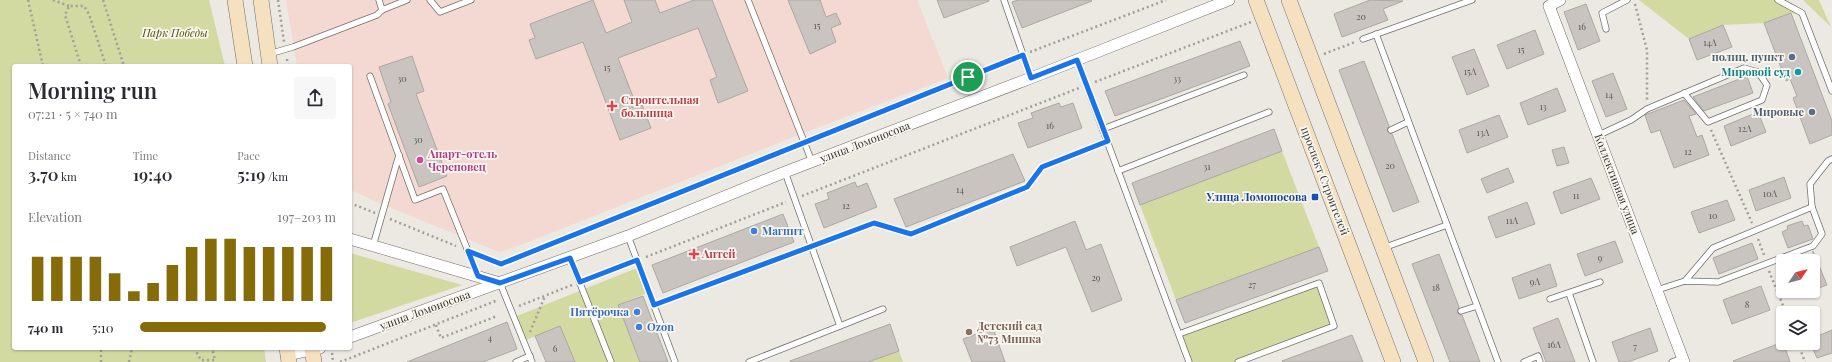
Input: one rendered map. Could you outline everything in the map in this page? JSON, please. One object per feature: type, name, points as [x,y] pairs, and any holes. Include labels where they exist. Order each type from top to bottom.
[{"type":"main road","points":[[235,0],[245,64]]},
{"type":"main road","points":[[261,0],[269,60]]},
{"type":"main road","name":"проспект Строителей","points":[[1256,0],[1393,362]]},
{"type":"main road","points":[[1289,0],[1426,362]]},
{"type":"street","name":"улица Ломоносова","points":[[352,336],[628,236],[785,172],[1031,78],[1229,0]]},
{"type":"street","name":"Коллективная улица","points":[[1560,0],[1549,6],[1657,290],[1680,361]]},
{"type":"street","name":"улица Ломоносова","points":[[352,240],[500,283]]},
{"type":"street","points":[[288,355],[315,352]]},
{"type":"lane","points":[[379,0],[382,10]]},
{"type":"lane","points":[[269,60],[285,50],[377,14],[382,10],[407,0]]},
{"type":"lane","points":[[430,0],[440,12],[471,0]]},
{"type":"lane","points":[[748,0],[812,162]]},
{"type":"lane","points":[[1004,0],[1031,78]]},
{"type":"lane","points":[[1363,39],[1472,0]]},
{"type":"lane","points":[[1606,29],[1602,13],[1627,0]]},
{"type":"lane","points":[[1778,0],[1802,13],[1832,91]]},
{"type":"lane","points":[[1376,34],[1498,362]]},
{"type":"lane","points":[[1077,60],[1189,362]]},
{"type":"lane","points":[[1599,135],[1631,120],[1647,109],[1684,93],[1744,68],[1758,72],[1767,85],[1762,100],[1708,122],[1684,93]]},
{"type":"lane","points":[[1103,129],[1244,75]]},
{"type":"lane","points":[[370,76],[415,200],[443,189],[478,276]]},
{"type":"lane","points":[[1118,171],[1268,112]]},
{"type":"lane","points":[[1391,130],[1408,122]]},
{"type":"lane","points":[[654,305],[874,223],[911,234],[1027,187],[1042,167],[1108,141]]},
{"type":"lane","points":[[373,246],[399,155]]},
{"type":"lane","points":[[1657,290],[1685,282],[1718,282],[1813,246],[1822,234],[1812,207],[1810,184],[1828,161],[1832,159]]},
{"type":"lane","points":[[785,172],[840,326]]},
{"type":"lane","points":[[1685,282],[1713,248],[1812,207]]},
{"type":"lane","points":[[1383,248],[1447,225]]},
{"type":"lane","points":[[628,236],[675,362]]},
{"type":"lane","points":[[570,258],[611,362]]},
{"type":"lane","points":[[1550,299],[1600,282]]},
{"type":"lane","points":[[500,283],[531,359],[516,362]]},
{"type":"lane","points":[[1179,334],[1319,283],[1334,326],[1238,362]]},
{"type":"lane","points":[[1569,293],[1593,362]]},
{"type":"lane","points":[[1461,311],[1477,306]]},
{"type":"lane","points":[[750,362],[883,309]]},
{"type":"lane","points":[[1524,362],[1538,356],[1540,362]]},
{"type":"path","points":[[28,0],[43,64]]},
{"type":"path","points":[[53,0],[70,6],[84,6],[90,14],[105,64]]},
{"type":"path","points":[[103,0],[123,64]]},
{"type":"path","points":[[278,0],[288,64]]},
{"type":"path","points":[[352,204],[501,264],[1023,55],[1166,0]]},
{"type":"path","points":[[1634,0],[1647,50],[1647,109]]},
{"type":"path","points":[[70,6],[65,15],[80,64]]},
{"type":"path","points":[[511,309],[1263,17]]},
{"type":"path","points":[[1324,54],[1363,39]]},
{"type":"path","points":[[1708,122],[1756,230],[1783,306]]},
{"type":"path","points":[[525,344],[545,296]]},
{"type":"path","points":[[340,362],[506,297]]},
{"type":"path","points":[[436,324],[441,338],[497,316]]},
{"type":"path","points":[[101,350],[101,362]]},
{"type":"path","points":[[129,362],[132,350]]},
{"type":"path","points":[[195,350],[201,360],[216,361],[213,350]]},
{"type":"path","points":[[331,350],[333,362]]},
{"type":"path","points":[[1801,350],[1805,362]]},
{"type":"shaded area","name":"Строительная больница","points":[[286,0],[917,0],[948,78],[801,134],[513,248],[499,252],[352,191],[352,64],[297,64]]},
{"type":"green space","name":"Парк Победы","points":[[0,0],[209,0],[225,64],[12,64],[12,350],[264,350],[266,362],[0,362]]},
{"type":"green space","points":[[1639,0],[1775,0],[1776,2],[1801,15],[1791,13],[1764,23],[1723,25],[1689,39]]},
{"type":"green space","points":[[1803,0],[1819,0],[1831,27]]},
{"type":"green space","points":[[1282,151],[1319,247],[1176,300],[1140,205]]},
{"type":"green space","points":[[352,254],[462,285],[352,322]]},
{"type":"green space","points":[[637,268],[647,293],[618,305],[640,362],[575,362],[560,326],[526,340],[517,316]]},
{"type":"green space","points":[[1319,283],[1334,326],[1238,362],[1189,362],[1179,334]]},
{"type":"green space","points":[[899,351],[903,362],[868,362]]},
{"type":"building","points":[[593,0],[606,33],[632,22],[624,0],[655,0],[660,13],[694,0],[712,0],[748,91],[718,103],[710,80],[717,77],[698,28],[618,58],[637,107],[642,105],[651,128],[620,140],[583,42],[536,59],[529,40],[535,38],[530,24]]},
{"type":"building","points":[[788,0],[820,0],[826,17],[836,13],[841,24],[831,28],[836,42],[810,54]]},
{"type":"building","points":[[937,0],[989,0],[989,1],[944,18]]},
{"type":"building","points":[[1018,0],[1092,1],[1022,28],[1012,2]]},
{"type":"building","points":[[1370,0],[1403,1],[1383,9],[1388,20],[1342,37],[1334,14]]},
{"type":"building","points":[[1586,4],[1600,41],[1578,50],[1564,12]]},
{"type":"building","name":"Мировой суд","points":[[1791,13],[1832,121],[1832,135],[1810,144],[1793,98],[1797,96],[1790,79],[1786,81],[1764,23]]},
{"type":"building","points":[[1723,25],[1732,47],[1697,60],[1689,39]]},
{"type":"building","points":[[1535,30],[1544,54],[1507,69],[1497,45]]},
{"type":"building","points":[[1240,41],[1250,66],[1115,116],[1105,91]]},
{"type":"building","points":[[1474,49],[1489,86],[1467,95],[1452,57]]},
{"type":"building","points":[[412,56],[424,91],[416,94],[447,176],[419,187],[388,104],[391,102],[379,67]]},
{"type":"building","points":[[1364,61],[1389,126],[1387,131],[1392,134],[1419,202],[1393,212],[1339,70]]},
{"type":"building","points":[[1613,73],[1627,109],[1606,117],[1592,81]]},
{"type":"building","points":[[1747,76],[1753,93],[1704,111],[1693,97]]},
{"type":"building","points":[[1557,88],[1566,111],[1528,125],[1520,103]]},
{"type":"building","points":[[1684,100],[1696,114],[1689,116],[1697,137],[1702,135],[1709,155],[1674,168],[1660,130],[1651,133],[1645,115]]},
{"type":"building","points":[[1059,103],[1061,107],[1073,103],[1082,128],[1028,148],[1018,123],[1033,118],[1031,113]]},
{"type":"building","points":[[1758,112],[1766,132],[1731,146],[1724,126]]},
{"type":"building","points":[[1499,115],[1508,137],[1467,153],[1459,130]]},
{"type":"building","points":[[1274,129],[1282,151],[1140,205],[1132,183]]},
{"type":"building","points":[[1564,147],[1569,163],[1557,166],[1552,150]]},
{"type":"building","points":[[1013,154],[1025,181],[906,227],[894,199]]},
{"type":"building","points":[[1508,168],[1514,182],[1487,193],[1481,179]]},
{"type":"building","points":[[1784,177],[1791,198],[1756,211],[1749,190]]},
{"type":"building","points":[[1591,178],[1600,199],[1561,214],[1553,192]]},
{"type":"building","points":[[855,182],[857,187],[867,183],[877,207],[824,228],[815,204],[829,199],[827,193]]},
{"type":"building","points":[[1727,200],[1735,220],[1699,233],[1691,212]]},
{"type":"building","points":[[1527,202],[1535,224],[1496,238],[1488,217]]},
{"type":"building","points":[[783,214],[794,242],[663,293],[652,265]]},
{"type":"building","points":[[1075,221],[1086,250],[1101,244],[1122,300],[1092,312],[1066,247],[1017,266],[1010,247]]},
{"type":"building","points":[[1802,221],[1804,226],[1808,225],[1813,239],[1788,248],[1782,232],[1788,229],[1787,226]]},
{"type":"building","points":[[1615,241],[1623,262],[1585,276],[1577,254]]},
{"type":"building","points":[[1752,243],[1758,259],[1719,274],[1713,258]]},
{"type":"building","points":[[1319,247],[1328,271],[1185,323],[1176,300]]},
{"type":"building","points":[[1439,254],[1459,307],[1457,313],[1462,315],[1480,362],[1450,362],[1412,264]]},
{"type":"building","points":[[1550,264],[1557,286],[1519,299],[1512,278]]},
{"type":"building","points":[[1820,268],[1827,285],[1820,288]]},
{"type":"building","points":[[1761,286],[1770,310],[1732,324],[1723,300]]},
{"type":"building","points":[[643,296],[668,362],[640,362],[618,305]]},
{"type":"building","points":[[1558,318],[1575,362],[1546,362],[1533,328]]},
{"type":"building","points":[[507,322],[517,349],[483,362],[407,362]]},
{"type":"building","points":[[890,324],[899,351],[868,362],[790,362],[790,361]]},
{"type":"building","points":[[560,326],[575,362],[546,362],[535,336]]},
{"type":"building","points":[[993,328],[1005,362],[972,362],[963,339]]},
{"type":"building","points":[[1650,328],[1658,351],[1628,362],[1619,362],[1612,342]]},
{"type":"building","points":[[1832,330],[1832,353],[1817,358],[1813,350],[1820,350],[1820,335]]},
{"type":"building","points":[[1352,335],[1363,362],[1282,361]]},
{"type":"building","points":[[1776,345],[1776,350],[1786,350],[1790,362],[1734,362],[1733,361]]},
{"type":"place","name":"полиц. пункт","points":[[1792,57]]},
{"type":"place","name":"Мировой суд","points":[[1798,72]]},
{"type":"place","name":"Строительная больница","points":[[612,106]]},
{"type":"place","name":"Мировые","points":[[1812,112]]},
{"type":"place","name":"Апарт-отель Череповец","points":[[420,160]]},
{"type":"place","name":"Улица Ломоносова","points":[[1315,197]]},
{"type":"place","name":"Магнит","points":[[754,231]]},
{"type":"place","name":"Антей","points":[[694,254]]},
{"type":"place","name":"Пятёрочка","points":[[637,312]]},
{"type":"place","name":"Ozon","points":[[639,327]]},
{"type":"place","name":"Детский сад №73 Мишка","points":[[969,332]]},
{"type":"route","points":[[1023,55],[1031,78],[1077,60],[1108,141],[1042,167],[1027,187],[911,234],[874,223],[654,305],[637,260],[580,282],[570,258],[500,283],[478,276],[468,251],[501,264],[968,77],[1023,55]]}]
